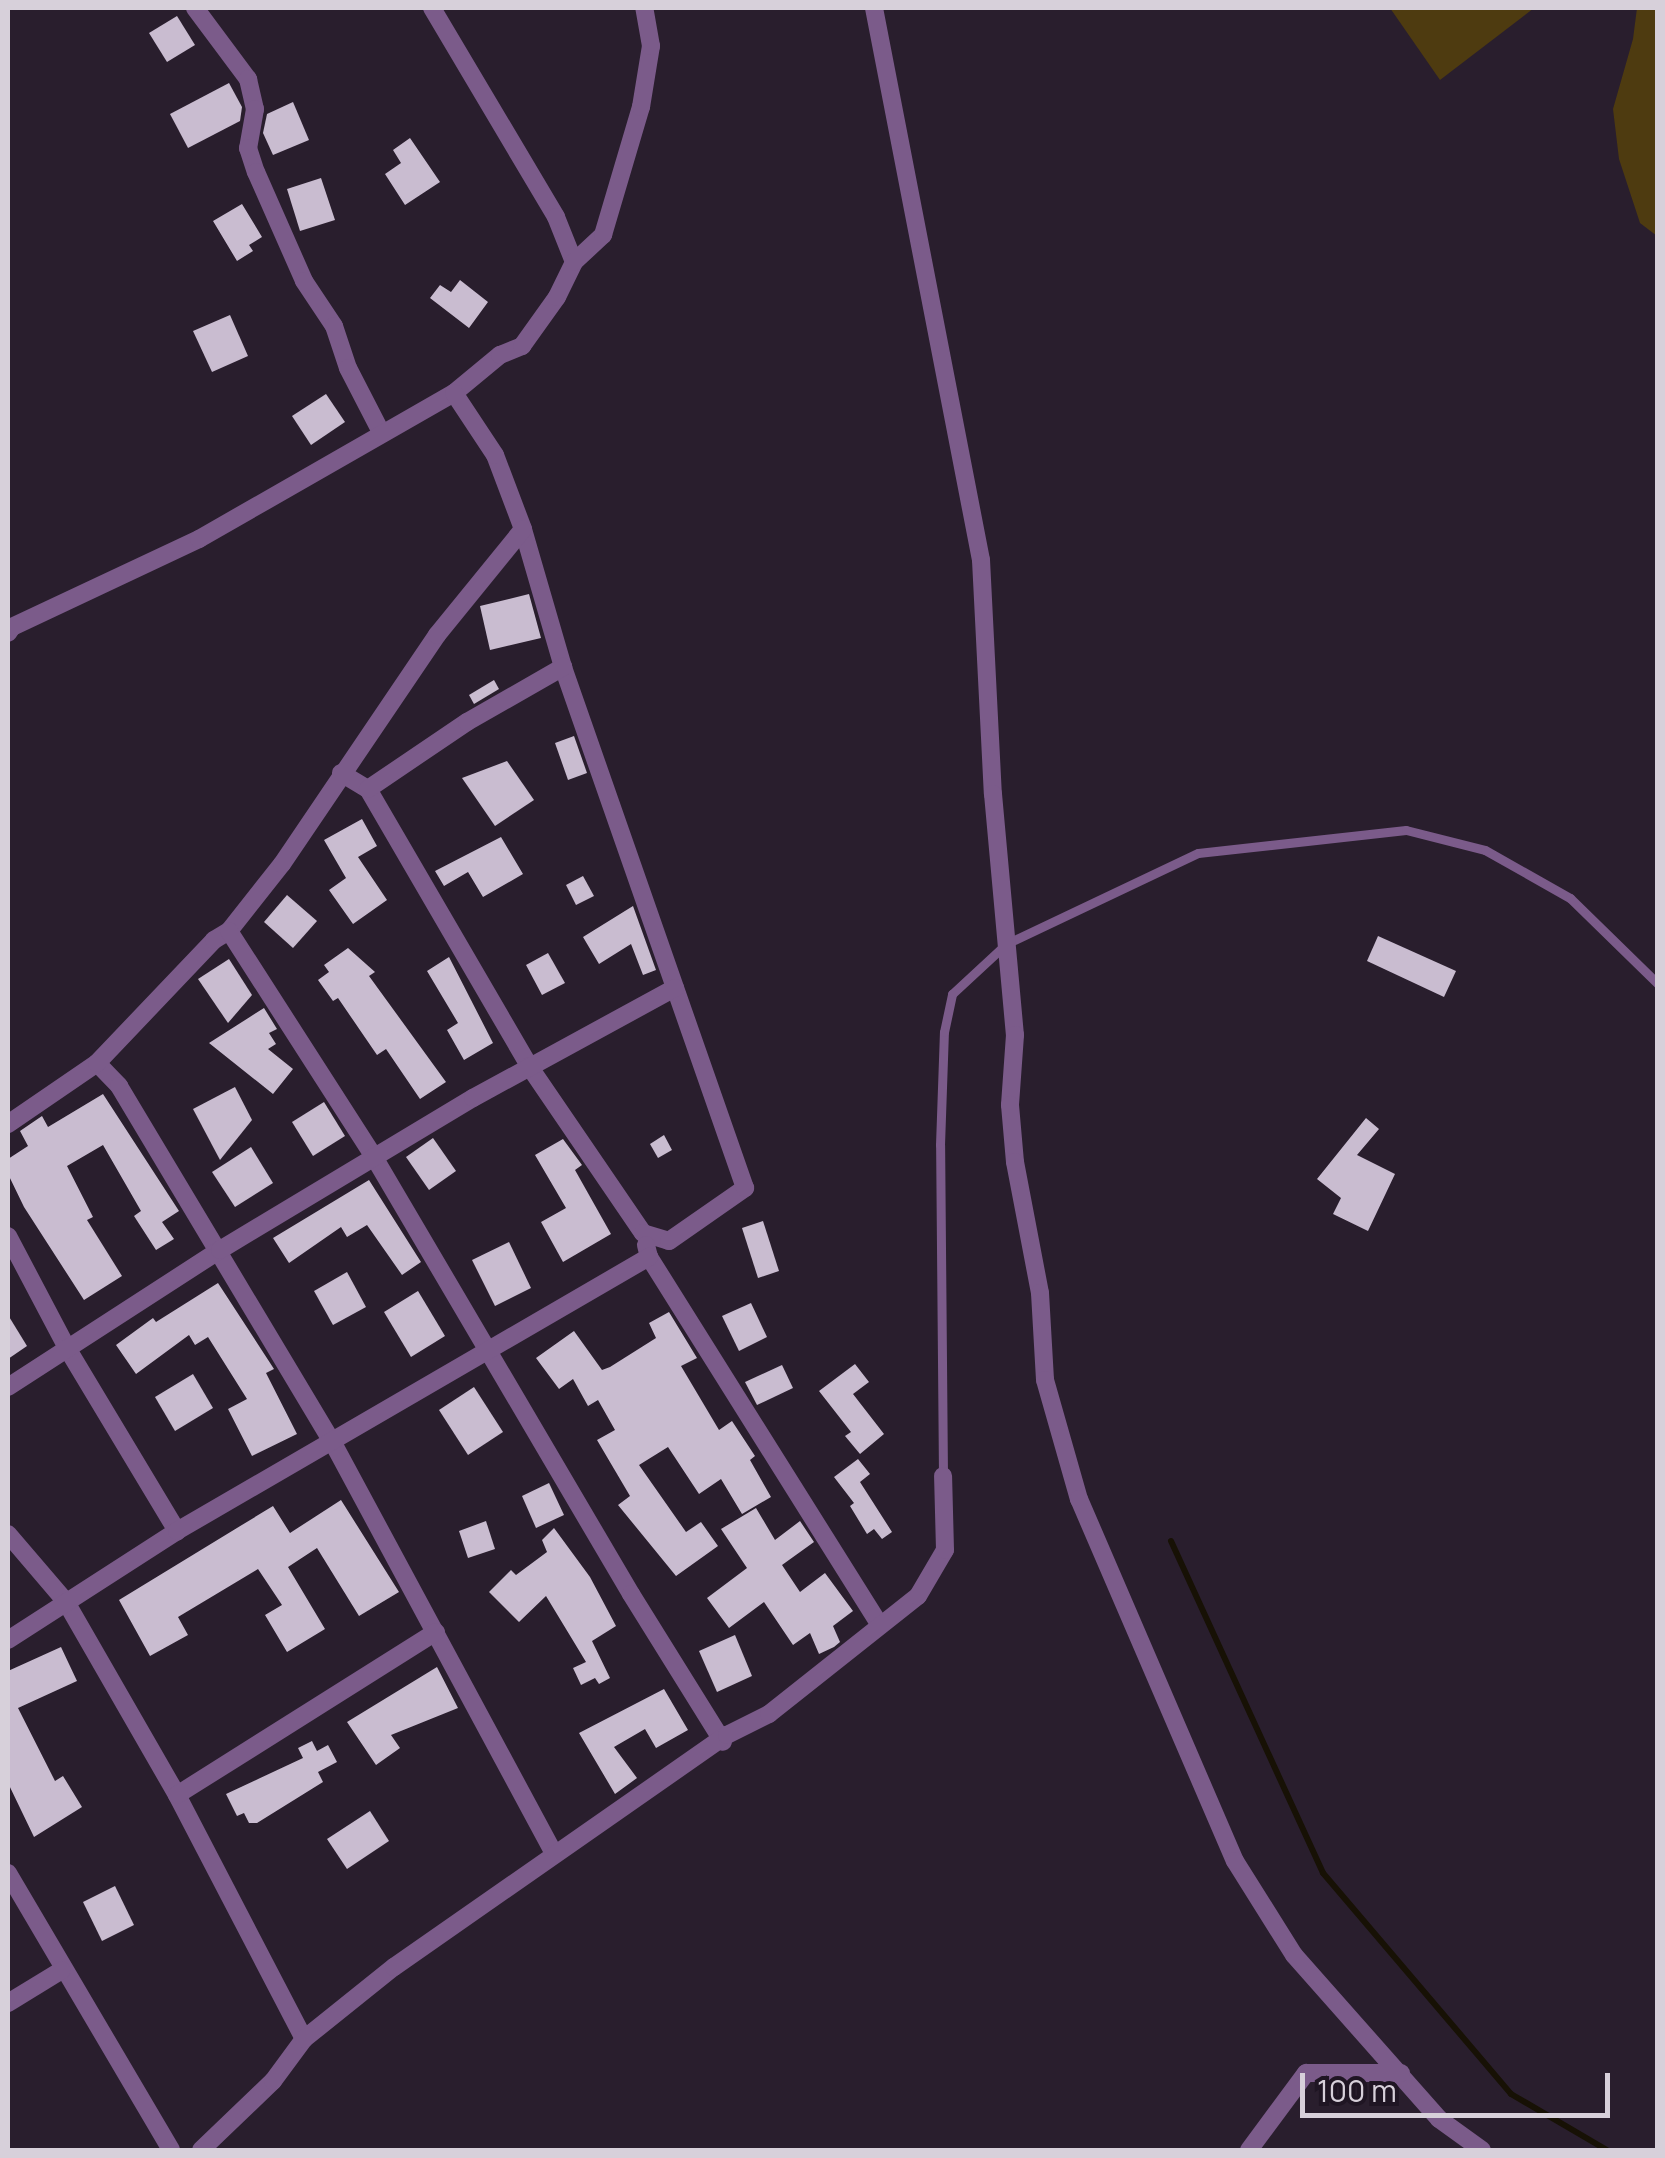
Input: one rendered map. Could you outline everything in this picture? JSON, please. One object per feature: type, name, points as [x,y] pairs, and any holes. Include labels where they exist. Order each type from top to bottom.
[{"type":"street","points":[[195,8],[248,78],[255,109],[248,148],[256,172],[304,280],[334,326],[348,368],[382,434]]},
{"type":"street","points":[[432,8],[556,217],[574,262]]},
{"type":"street","points":[[8,633],[199,539],[454,392],[500,355],[522,346],[557,297],[574,262],[602,235],[622,179],[651,46],[644,8]]},
{"type":"street","points":[[874,8],[981,560],[1015,1034],[1010,1105],[1015,1162],[1040,1293],[1045,1380],[1079,1499],[1235,1861],[1294,1955],[1439,2119],[1482,2150]]},
{"type":"street","points":[[454,392],[495,455],[523,528],[563,667],[745,1188],[669,1241],[643,1233]]},
{"type":"street","points":[[8,1124],[98,1063],[214,940],[229,931],[282,864],[437,635],[523,528]]},
{"type":"street","points":[[368,789],[467,722],[563,667]]},
{"type":"street","points":[[340,773],[368,789],[529,1066],[643,1233],[648,1257],[879,1623]]},
{"type":"street","points":[[229,931],[374,1157],[630,1594],[723,1742]]},
{"type":"street","points":[[8,1386],[374,1157],[529,1066],[675,988]]},
{"type":"street","points":[[98,1063],[119,1086],[220,1250],[332,1443],[554,1854]]},
{"type":"street","points":[[8,1236],[67,1348],[177,1531]]},
{"type":"street","points":[[8,1640],[177,1531],[648,1257]]},
{"type":"street","points":[[201,2150],[273,2081],[304,2039],[394,1967],[723,1742],[727,1735],[769,1714],[866,1640],[879,1623],[918,1596],[945,1550],[943,1476]]},
{"type":"street","points":[[8,1534],[66,1602],[177,1795],[304,2039]]},
{"type":"street","points":[[177,1795],[436,1632]]},
{"type":"street","points":[[8,1873],[172,2150]]},
{"type":"street","points":[[8,2002],[62,1970]]},
{"type":"street","points":[[1249,2150],[1306,2074],[1401,2073]]},
{"type":"lane","points":[[943,1476],[940,1145],[944,1032],[952,994],[1006,944],[1198,853],[1406,830],[1485,850],[1570,898],[1658,984]]},
{"type":"shaded area","points":[[1390,8],[1534,8],[1440,80]]},
{"type":"shaded area","points":[[1637,8],[1657,8],[1657,236],[1640,223],[1619,159],[1613,109],[1633,39]]},
{"type":"building","points":[[177,16],[195,45],[167,62],[149,33]]},
{"type":"building","points":[[229,83],[242,107],[240,121],[188,148],[170,114]]},
{"type":"building","points":[[293,102],[309,140],[273,155],[263,133],[267,114]]},
{"type":"building","points":[[410,138],[440,182],[405,205],[385,174],[401,163],[393,150]]},
{"type":"building","points":[[321,178],[335,220],[300,231],[287,189]]},
{"type":"building","points":[[242,204],[262,237],[249,245],[253,251],[237,261],[213,221]]},
{"type":"building","points":[[460,280],[488,302],[469,328],[430,298],[440,285],[451,292]]},
{"type":"building","points":[[230,315],[248,356],[212,372],[193,331]]},
{"type":"building","points":[[326,394],[345,422],[311,445],[292,416]]},
{"type":"building","points":[[529,594],[541,638],[490,650],[480,606]]},
{"type":"building","points":[[494,680],[499,689],[474,704],[469,695]]},
{"type":"building","points":[[574,736],[587,773],[568,780],[555,743]]},
{"type":"building","points":[[507,761],[534,800],[495,826],[462,778]]},
{"type":"building","points":[[362,819],[377,846],[358,857],[387,900],[353,924],[329,890],[346,878],[324,840]]},
{"type":"building","points":[[501,837],[523,874],[483,897],[468,872],[444,886],[435,871]]},
{"type":"building","points":[[583,876],[594,896],[576,905],[566,885]]},
{"type":"building","points":[[287,895],[317,921],[293,948],[264,922]]},
{"type":"building","points":[[633,906],[656,970],[643,975],[631,944],[599,964],[583,937]]},
{"type":"building","points":[[1378,936],[1456,971],[1444,997],[1367,961]]},
{"type":"building","points":[[348,948],[375,972],[369,976],[446,1082],[420,1099],[386,1049],[377,1055],[338,998],[333,1001],[318,980],[329,972],[324,965]]},
{"type":"building","points":[[548,953],[565,983],[542,995],[526,965]]},
{"type":"building","points":[[449,957],[493,1043],[464,1060],[447,1030],[458,1023],[427,971]]},
{"type":"building","points":[[229,959],[252,995],[228,1023],[198,979]]},
{"type":"building","points":[[264,1008],[277,1029],[269,1033],[276,1044],[268,1049],[293,1069],[273,1094],[209,1043]]},
{"type":"building","points":[[235,1087],[252,1120],[220,1160],[193,1109]]},
{"type":"building","points":[[103,1094],[179,1211],[162,1222],[174,1239],[156,1250],[134,1216],[141,1211],[103,1145],[67,1166],[93,1217],[87,1220],[122,1276],[84,1300],[24,1207],[8,1174],[8,1159],[28,1146],[20,1131],[42,1116],[48,1127]]},
{"type":"building","points":[[324,1102],[345,1136],[313,1156],[292,1122]]},
{"type":"building","points":[[1366,1118],[1379,1129],[1357,1155],[1395,1174],[1368,1231],[1333,1214],[1341,1198],[1317,1179]]},
{"type":"building","points":[[664,1135],[672,1150],[658,1158],[650,1144]]},
{"type":"building","points":[[433,1138],[456,1171],[429,1190],[406,1157]]},
{"type":"building","points":[[563,1139],[582,1165],[575,1170],[611,1234],[563,1262],[541,1222],[566,1208],[535,1155]]},
{"type":"building","points":[[251,1147],[273,1183],[235,1207],[212,1172]]},
{"type":"building","points":[[369,1180],[421,1262],[402,1275],[367,1225],[347,1237],[341,1227],[289,1263],[273,1238]]},
{"type":"building","points":[[763,1221],[779,1271],[758,1278],[742,1228]]},
{"type":"building","points":[[509,1242],[531,1288],[495,1306],[472,1260]]},
{"type":"building","points":[[347,1272],[366,1307],[333,1325],[314,1291]]},
{"type":"building","points":[[218,1283],[274,1369],[266,1373],[297,1434],[252,1456],[228,1409],[247,1399],[208,1337],[195,1345],[189,1335],[136,1374],[116,1345],[153,1318],[156,1322]]},
{"type":"building","points":[[418,1291],[445,1336],[411,1357],[384,1312]]},
{"type":"building","points":[[751,1303],[767,1337],[739,1351],[722,1316]]},
{"type":"building","points":[[669,1312],[697,1358],[681,1366],[719,1430],[732,1421],[755,1456],[750,1460],[771,1497],[742,1514],[721,1479],[699,1494],[668,1447],[639,1465],[686,1532],[701,1522],[718,1546],[676,1576],[618,1505],[630,1496],[597,1440],[615,1430],[598,1400],[588,1406],[573,1379],[559,1389],[536,1358],[574,1331],[602,1370],[656,1338],[649,1323]]},
{"type":"building","points":[[8,1315],[27,1346],[8,1359]]},
{"type":"building","points":[[855,1364],[869,1382],[853,1394],[884,1434],[860,1454],[845,1436],[851,1432],[819,1391]]},
{"type":"building","points":[[782,1365],[793,1388],[757,1405],[745,1382]]},
{"type":"building","points":[[193,1374],[213,1408],[175,1431],[155,1397]]},
{"type":"building","points":[[474,1387],[503,1432],[468,1455],[439,1410]]},
{"type":"building","points":[[858,1459],[870,1474],[860,1482],[892,1532],[882,1539],[874,1529],[867,1534],[850,1506],[854,1503],[834,1477]]},
{"type":"building","points":[[549,1483],[564,1515],[536,1528],[522,1496]]},
{"type":"building","points":[[341,1500],[399,1592],[359,1616],[317,1548],[288,1567],[325,1629],[287,1652],[265,1615],[282,1605],[258,1569],[178,1617],[188,1635],[150,1656],[119,1600],[273,1506],[290,1533]]},
{"type":"building","points":[[756,1508],[775,1540],[800,1521],[814,1542],[782,1565],[800,1592],[825,1573],[853,1611],[833,1626],[840,1642],[834,1647],[819,1654],[810,1633],[793,1645],[764,1602],[729,1628],[707,1598],[747,1568],[721,1529]]},
{"type":"building","points":[[486,1521],[495,1549],[468,1558],[459,1531]]},
{"type":"building","points":[[554,1528],[590,1577],[616,1626],[592,1641],[610,1678],[599,1684],[595,1678],[581,1685],[573,1668],[586,1662],[546,1596],[519,1622],[489,1592],[511,1570],[516,1575],[547,1552],[542,1540]]},
{"type":"building","points":[[735,1635],[752,1676],[717,1692],[699,1651]]},
{"type":"building","points":[[61,1647],[77,1681],[18,1708],[55,1781],[63,1776],[82,1807],[34,1837],[8,1783],[8,1671]]},
{"type":"building","points":[[437,1667],[458,1708],[391,1735],[400,1748],[376,1765],[347,1722]]},
{"type":"building","points":[[664,1689],[688,1730],[656,1748],[645,1729],[614,1747],[637,1778],[615,1794],[579,1733]]},
{"type":"building","points":[[312,1741],[317,1751],[328,1745],[337,1762],[318,1772],[323,1782],[257,1823],[249,1823],[244,1813],[237,1816],[226,1794],[303,1758],[298,1748]]},
{"type":"building","points":[[370,1811],[389,1841],[347,1869],[327,1839]]},
{"type":"building","points":[[115,1886],[134,1925],[102,1941],[83,1902]]},
{"type":"waterway","points":[[1171,1541],[1323,1873],[1511,2094],[1607,2150]]}]
